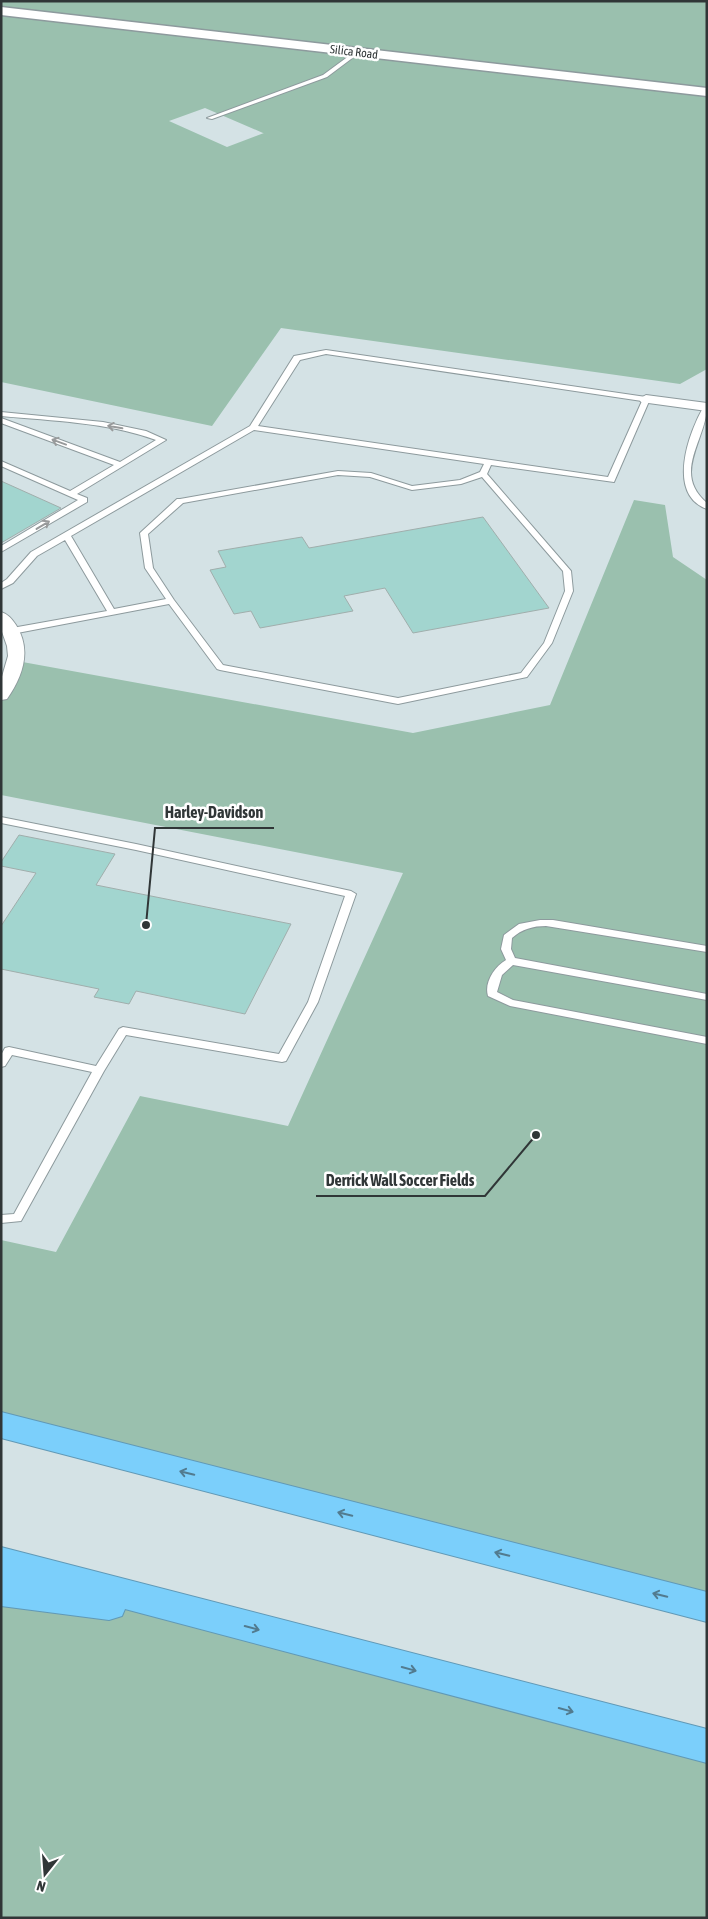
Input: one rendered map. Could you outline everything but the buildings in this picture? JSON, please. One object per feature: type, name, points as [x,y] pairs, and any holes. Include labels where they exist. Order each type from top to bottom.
[{"type":"highway","points":[[1,1425],[707,1607]]},
{"type":"highway","points":[[1,1562],[707,1746]]},
{"type":"highway","points":[[1,1591],[217,1618]]},
{"type":"street","name":"Silica Road","points":[[1,11],[707,92]]},
{"type":"street","points":[[646,399],[707,407]]},
{"type":"street","points":[[1,695],[14,673],[18,657],[17,645],[6,624]]},
{"type":"lane","points":[[210,118],[325,76],[357,52]]},
{"type":"lane","points":[[1,587],[10,581],[34,554],[254,428],[297,358],[326,352],[646,399],[611,480],[254,428]]},
{"type":"lane","points":[[705,504],[688,484],[690,459],[697,425],[707,407]]},
{"type":"lane","points":[[1,414],[88,423],[140,432],[162,440],[71,494]]},
{"type":"lane","points":[[1,420],[121,465]]},
{"type":"lane","points":[[482,474],[567,571],[569,591],[548,643],[524,675],[398,702],[220,667],[171,602],[149,568],[144,533],[180,502],[338,473],[371,475],[412,488],[461,482],[482,474],[489,462]]},
{"type":"lane","points":[[1,463],[84,500],[1,550]]},
{"type":"lane","points":[[66,535],[112,612]]},
{"type":"lane","points":[[6,624],[112,612],[171,602]]},
{"type":"lane","points":[[1,820],[136,847],[351,894],[313,1002],[282,1058],[123,1030],[17,1218],[1,1219]]},
{"type":"lane","points":[[511,961],[506,949],[507,937],[517,928],[533,922],[553,923],[707,950]]},
{"type":"lane","points":[[707,998],[511,961],[500,967],[493,981],[492,994],[510,1002],[707,1041]]},
{"type":"lane","points":[[1,1063],[9,1050],[99,1070]]},
{"type":"green space","points":[[1,1],[707,1],[707,369],[680,384],[281,328],[212,426],[1,382]],"holes":[[[205,108],[263,133],[227,147],[169,121]]]},
{"type":"green space","points":[[634,500],[665,505],[673,557],[707,580],[707,1606],[1,1425],[1,1240],[56,1252],[140,1096],[288,1126],[403,873],[1,795],[1,695],[17,661],[413,733],[550,705]]},
{"type":"green space","points":[[1,1591],[217,1619],[707,1746],[707,1918],[1,1918]]},
{"type":"place","name":"Harley-Davidson","points":[[146,925]]},
{"type":"place","name":"Derrick Wall Soccer Fields","points":[[536,1135]]}]
